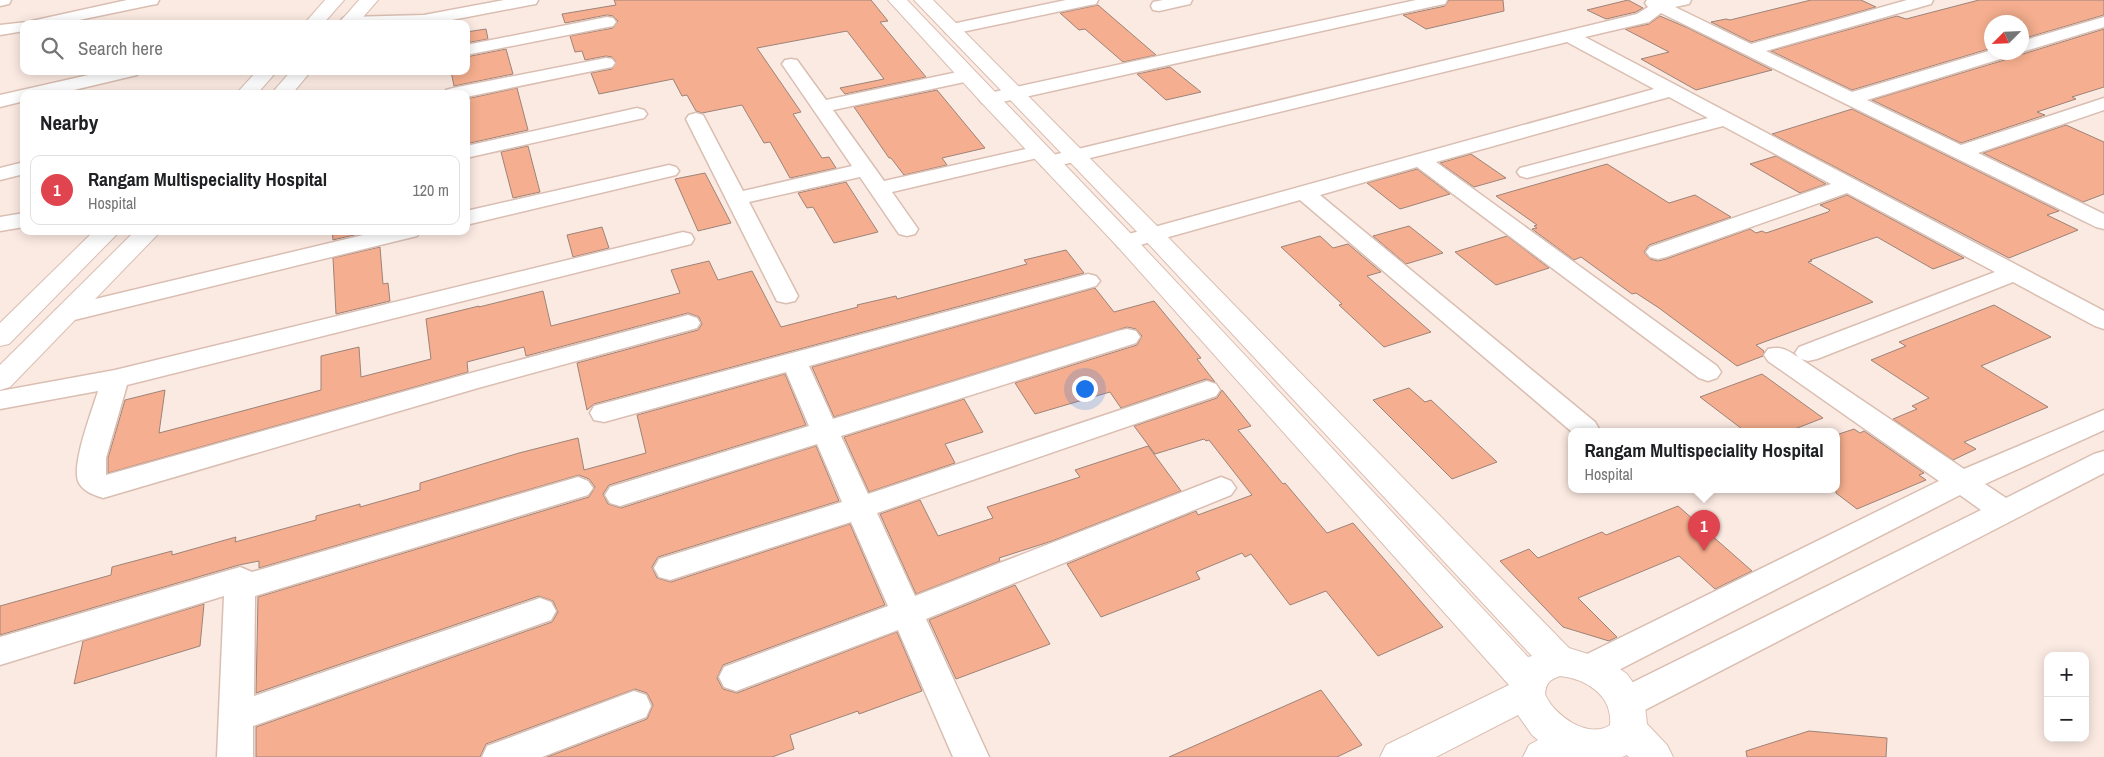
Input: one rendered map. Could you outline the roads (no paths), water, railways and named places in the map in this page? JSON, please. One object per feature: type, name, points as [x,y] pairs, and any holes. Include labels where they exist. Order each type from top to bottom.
[{"type":"street","points":[[54,20],[151,0]]},
{"type":"street","points":[[317,20],[335,0]]},
{"type":"street","points":[[351,20],[369,0]]},
{"type":"street","points":[[424,20],[530,0]]},
{"type":"street","points":[[897,0],[988,99],[1126,242],[1528,687]]},
{"type":"street","points":[[923,0],[1575,665],[1612,683],[1628,716],[1654,757]]},
{"type":"street","points":[[952,29],[1090,0]]},
{"type":"street","points":[[1158,6],[1184,0]]},
{"type":"street","points":[[988,99],[1439,0]]},
{"type":"street","points":[[880,189],[1044,157],[1076,156],[1643,18],[1654,3],[1683,0]]},
{"type":"street","points":[[1750,50],[1925,0]]},
{"type":"street","points":[[1654,3],[1960,152],[2100,216]]},
{"type":"street","points":[[1354,5],[1371,16]]},
{"type":"street","points":[[470,49],[607,22]]},
{"type":"street","points":[[2029,45],[2104,22]]},
{"type":"street","points":[[0,30],[20,27]]},
{"type":"street","points":[[1571,36],[2104,321]]},
{"type":"street","points":[[1850,99],[1984,58]]},
{"type":"street","points":[[470,91],[606,63]]},
{"type":"street","points":[[791,64],[908,229]]},
{"type":"street","points":[[48,90],[114,75]]},
{"type":"street","points":[[250,90],[264,75]]},
{"type":"street","points":[[285,90],[298,75]]},
{"type":"street","points":[[822,107],[967,76]]},
{"type":"street","points":[[1126,242],[1671,90]]},
{"type":"street","points":[[0,101],[20,96]]},
{"type":"street","points":[[1960,152],[2104,104]]},
{"type":"street","points":[[470,151],[637,114]]},
{"type":"street","points":[[1526,172],[1725,118]]},
{"type":"street","points":[[696,119],[786,296]]},
{"type":"street","points":[[0,162],[20,158]]},
{"type":"street","points":[[1420,160],[1708,372]]},
{"type":"street","points":[[0,174],[20,169]]},
{"type":"street","points":[[736,199],[865,169]]},
{"type":"street","points":[[470,217],[669,171]]},
{"type":"street","points":[[1658,252],[1848,185]]},
{"type":"street","points":[[1305,193],[1584,428]]},
{"type":"street","points":[[0,224],[20,221]]},
{"type":"street","points":[[4,331],[104,235]]},
{"type":"street","points":[[0,381],[145,235]]},
{"type":"street","points":[[66,314],[392,235]]},
{"type":"street","points":[[0,400],[115,379],[683,239]]},
{"type":"street","points":[[1808,353],[2014,273]]},
{"type":"street","points":[[604,414],[1088,281]]},
{"type":"street","points":[[115,379],[92,458],[92,480],[103,487],[198,462],[469,382],[545,364],[688,323]]},
{"type":"street","points":[[620,495],[1127,337]]},
{"type":"street","points":[[1777,355],[2004,512]]},
{"type":"street","points":[[794,361],[971,757]]},
{"type":"street","points":[[670,568],[859,508],[1206,390]]},
{"type":"street","points":[[2104,419],[1962,482],[1575,665],[1545,664],[1535,671],[1528,687],[1530,707],[1539,720],[1575,751],[1606,746],[1620,740],[1628,716],[2004,512],[2104,461]]},
{"type":"street","points":[[240,588],[578,488]]},
{"type":"street","points":[[736,677],[906,613],[1221,488]]},
{"type":"street","points":[[0,651],[240,579],[235,757]]},
{"type":"street","points":[[237,718],[540,611]]},
{"type":"street","points":[[1399,757],[1528,687]]},
{"type":"street","points":[[500,757],[634,706]]},
{"type":"place","name":"Rangam Multispeciality Hospital","points":[[1704,551]]}]
